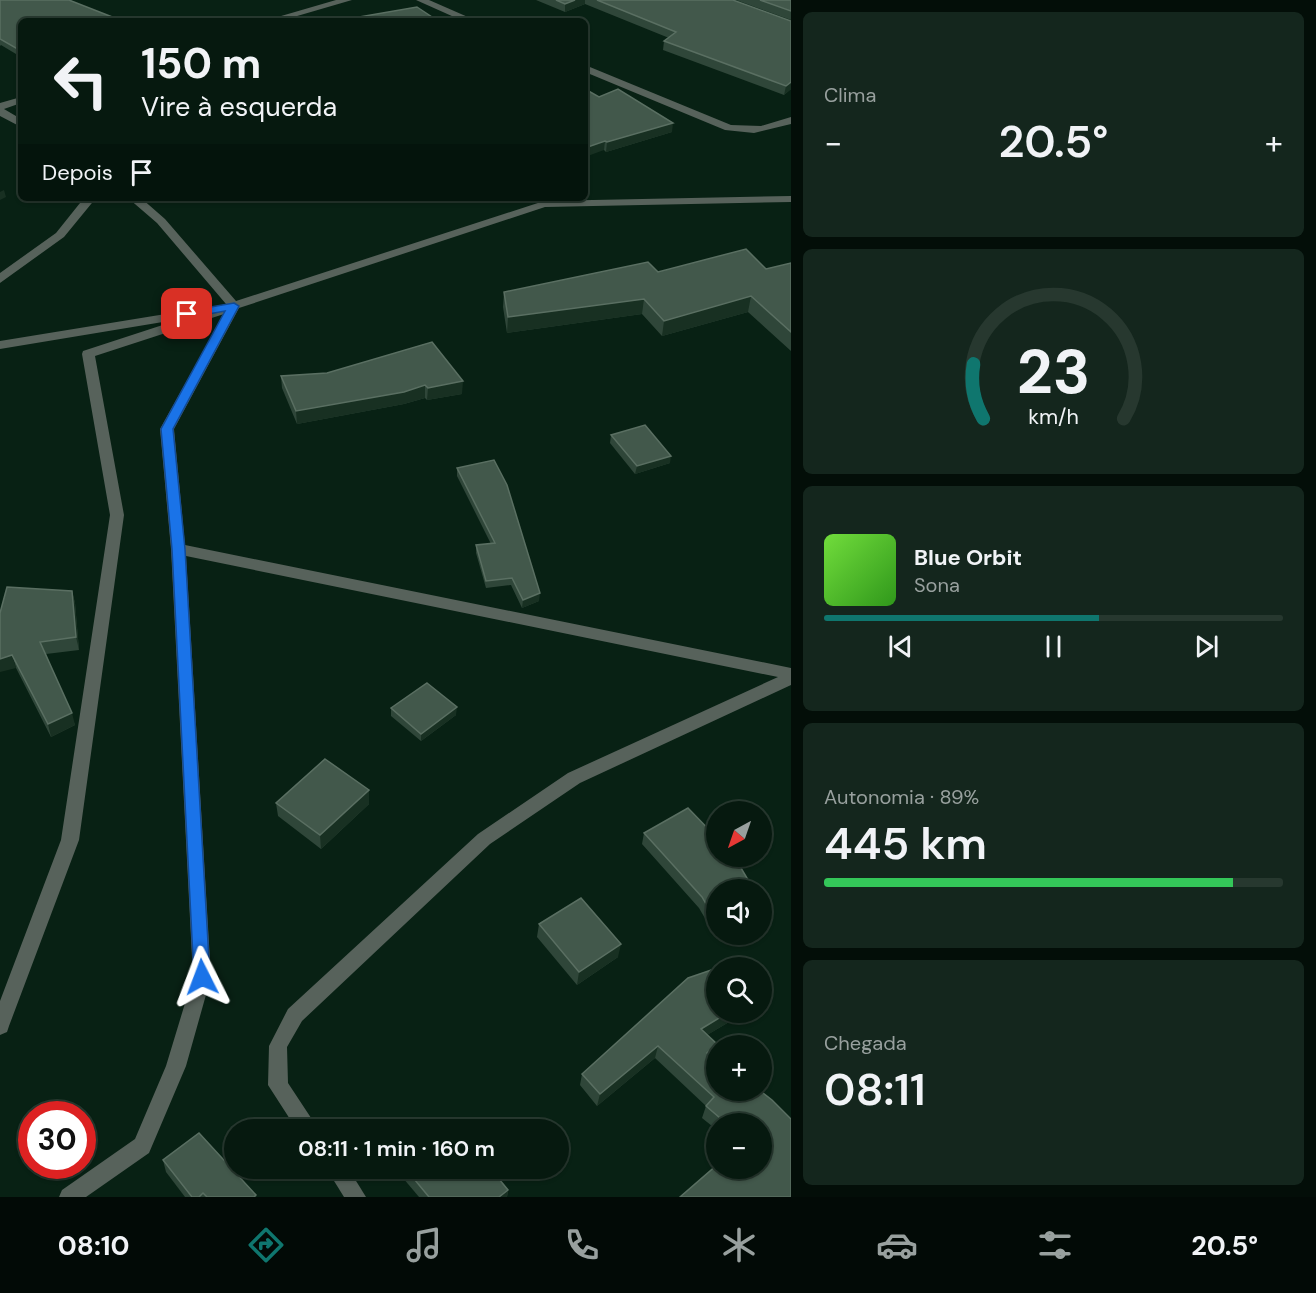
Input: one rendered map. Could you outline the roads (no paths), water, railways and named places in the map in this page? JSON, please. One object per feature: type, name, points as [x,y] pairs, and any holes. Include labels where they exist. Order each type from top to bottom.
[{"type":"street","points":[[280,18],[347,0]]},
{"type":"street","points":[[421,0],[465,18]]},
{"type":"street","points":[[588,69],[729,128],[748,132],[791,120]]},
{"type":"street","points":[[0,109],[18,101]]},
{"type":"street","points":[[0,109],[18,122]]},
{"type":"street","points":[[588,201],[791,199]]},
{"type":"street","points":[[0,279],[60,235],[88,201]]},
{"type":"street","points":[[137,201],[161,222],[234,306]]},
{"type":"street","points":[[0,1026],[70,840],[117,515],[88,354],[539,201]]},
{"type":"street","points":[[0,345],[234,306]]},
{"type":"street","points":[[69,1197],[142,1146],[176,1066],[202,977],[178,549],[167,429],[234,306]]},
{"type":"street","points":[[178,549],[791,676]]},
{"type":"street","points":[[301,1119],[278,1085],[278,1046],[295,1015],[484,839],[574,778],[791,676]]},
{"type":"street","points":[[344,1179],[356,1197]]}]
